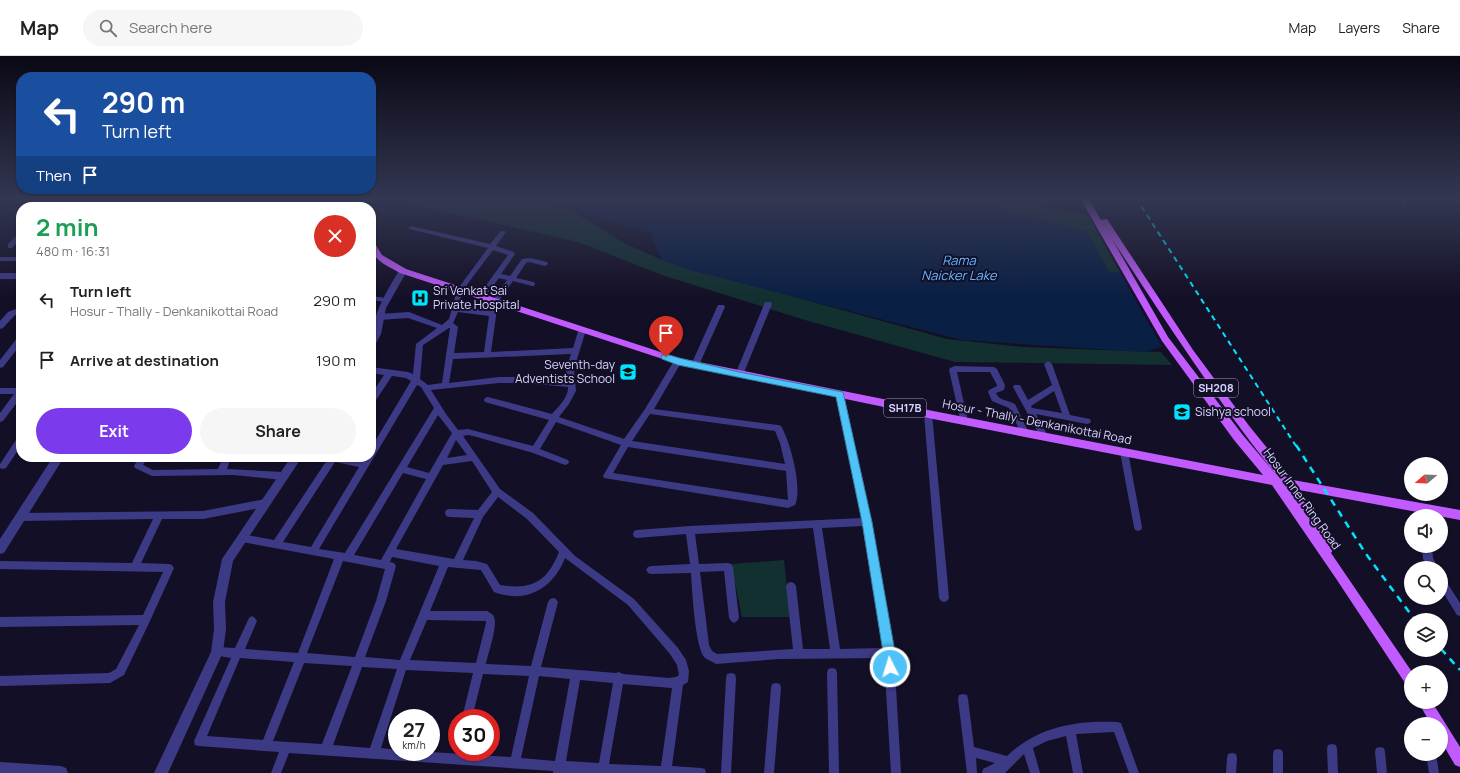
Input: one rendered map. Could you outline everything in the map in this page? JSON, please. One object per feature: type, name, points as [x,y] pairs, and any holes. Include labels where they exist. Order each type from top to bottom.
[{"type":"main road","name":"Hosur Inner Ring Road","points":[[1103,231],[1165,339],[1238,437],[1274,480],[1341,576],[1404,671]]},
{"type":"main road","name":"Hosur Inner Ring Road","points":[[1110,231],[1148,290],[1205,373],[1246,430],[1289,483],[1319,532],[1341,576]]},
{"type":"main road","name":"Hosur - Thally - Denkanikottai Road","points":[[376,253],[379,258],[403,272],[678,361],[739,375],[840,394],[928,414],[1274,480],[1409,509]]},
{"type":"main road","points":[[1192,374],[1205,373]]},
{"type":"main road","name":"Hosur - Thally - Denkanikottai Road","points":[[1448,514],[1460,515]]},
{"type":"main road","points":[[1448,741],[1460,760]]},
{"type":"street","points":[[426,231],[492,247],[512,254],[481,297]]},
{"type":"street","points":[[376,447],[416,380],[418,369],[417,356],[420,344],[445,327],[452,320],[460,290],[503,232]]},
{"type":"street","points":[[10,246],[16,239]]},
{"type":"street","points":[[0,259],[16,259]]},
{"type":"street","points":[[487,354],[495,302],[523,262],[526,260],[545,264]]},
{"type":"street","points":[[505,264],[519,267]]},
{"type":"street","points":[[376,334],[382,308],[403,272]]},
{"type":"street","points":[[497,275],[532,284]]},
{"type":"street","points":[[0,276],[16,276]]},
{"type":"street","points":[[376,299],[386,300]]},
{"type":"street","points":[[739,375],[768,304]]},
{"type":"street","points":[[695,365],[721,307]]},
{"type":"street","points":[[456,309],[493,314]]},
{"type":"street","points":[[0,326],[11,314],[16,312]]},
{"type":"street","points":[[380,317],[408,315],[445,327],[452,325],[454,327],[445,386]]},
{"type":"street","points":[[535,450],[572,391],[570,369],[582,330]]},
{"type":"street","points":[[0,365],[16,345]]},
{"type":"street","points":[[449,356],[575,351]]},
{"type":"street","points":[[648,411],[778,428],[784,439],[790,468],[792,502],[788,504],[607,476],[678,361]]},
{"type":"street","points":[[1048,364],[1067,417]]},
{"type":"street","points":[[964,421],[953,370],[987,368],[994,371],[1001,386],[992,392],[994,399],[997,402],[1012,406],[1025,433]]},
{"type":"street","points":[[217,652],[403,665],[535,671],[619,677],[669,683],[678,682],[684,678],[682,663],[674,650],[631,602],[572,559],[530,516],[497,492],[438,408],[426,388],[408,375],[376,371]]},
{"type":"street","points":[[376,393],[390,372]]},
{"type":"street","points":[[426,388],[499,380],[524,380],[571,384]]},
{"type":"street","points":[[1028,407],[1056,386]]},
{"type":"street","points":[[1017,387],[1044,436]]},
{"type":"street","points":[[0,390],[16,391]]},
{"type":"street","points":[[840,394],[867,522],[889,652],[896,773]]},
{"type":"street","points":[[0,419],[16,398]]},
{"type":"street","points":[[488,400],[554,418],[626,443],[790,468]]},
{"type":"street","points":[[1028,407],[1087,421]]},
{"type":"street","points":[[266,746],[300,658],[343,557],[401,469],[438,408]]},
{"type":"street","points":[[928,414],[944,598]]},
{"type":"street","points":[[456,433],[473,433],[535,450],[565,462]]},
{"type":"street","points":[[383,565],[456,433]]},
{"type":"street","points":[[3,466],[16,446]]},
{"type":"street","points":[[1124,452],[1138,527]]},
{"type":"street","points":[[440,462],[474,458]]},
{"type":"street","points":[[0,549],[56,462]]},
{"type":"street","points":[[141,462],[138,466],[152,473],[221,472],[283,476]]},
{"type":"street","points":[[221,472],[225,462]]},
{"type":"street","points":[[161,773],[217,652],[220,629],[219,602],[228,559],[293,462]]},
{"type":"street","points":[[276,544],[330,462]]},
{"type":"street","points":[[313,551],[367,462]]},
{"type":"street","points":[[401,469],[431,477]]},
{"type":"street","points":[[456,564],[480,514],[497,492]]},
{"type":"street","points":[[21,517],[203,515],[265,503]]},
{"type":"street","points":[[449,513],[480,514]]},
{"type":"street","points":[[135,567],[159,516]]},
{"type":"street","points":[[637,534],[690,530],[867,522]]},
{"type":"street","points":[[817,525],[836,654]]},
{"type":"street","points":[[690,530],[704,646],[708,654],[716,659],[799,654],[889,652]]},
{"type":"street","points":[[242,538],[391,566],[359,662],[326,749]]},
{"type":"street","points":[[390,552],[445,563],[484,567],[497,588],[517,592],[543,585],[553,574],[564,550]]},
{"type":"street","points":[[374,753],[403,665],[445,563]]},
{"type":"street","points":[[0,565],[169,568],[146,620],[120,672],[110,678],[0,681]]},
{"type":"street","points":[[651,570],[728,567],[734,618]]},
{"type":"street","points":[[791,586],[799,654]]},
{"type":"street","points":[[1448,592],[1460,612]]},
{"type":"street","points":[[515,764],[535,671],[553,602]]},
{"type":"street","points":[[423,615],[487,616],[490,618],[491,623],[469,709]]},
{"type":"street","points":[[0,622],[146,620]]},
{"type":"street","points":[[252,621],[199,741],[374,753],[448,756]]},
{"type":"street","points":[[832,673],[834,773]]},
{"type":"street","points":[[558,770],[576,675]]},
{"type":"street","points":[[603,769],[619,677]]},
{"type":"street","points":[[726,773],[731,678]]},
{"type":"street","points":[[666,772],[678,682]]},
{"type":"street","points":[[769,773],[776,688]]},
{"type":"street","points":[[963,699],[972,773]]},
{"type":"street","points":[[998,773],[1023,749],[1052,734],[1093,726],[1117,726],[1134,773]]},
{"type":"street","points":[[1070,730],[1078,773]]},
{"type":"street","points":[[276,773],[286,747]]},
{"type":"street","points":[[1023,749],[1035,772]]},
{"type":"street","points":[[1332,749],[1333,773]]},
{"type":"street","points":[[970,751],[1009,762]]},
{"type":"street","points":[[1380,752],[1382,773]]},
{"type":"street","points":[[1278,754],[1278,773]]},
{"type":"street","points":[[1230,773],[1232,758]]},
{"type":"street","points":[[494,761],[558,770],[603,769],[701,773]]},
{"type":"street","points":[[1432,761],[1434,773]]},
{"type":"street","points":[[987,773],[1009,762]]},
{"type":"street","points":[[0,769],[61,773]]},
{"type":"green space","points":[[532,231],[605,231],[624,243],[662,260],[947,339],[1023,347],[1161,352],[1172,365],[955,362],[805,320],[662,275],[578,242]]},
{"type":"green space","points":[[1085,231],[1097,231],[1120,272],[1109,272],[1087,232]]},
{"type":"green space","points":[[784,560],[790,617],[742,617],[731,564]]},
{"type":"water","name":"Rama Naicker Lake","points":[[645,231],[1085,231],[1087,232],[1109,272],[1120,272],[1162,347],[1142,352],[961,340],[690,270],[662,260],[650,233]]},
{"type":"railway","points":[[1158,231],[1296,446]]},
{"type":"railway","points":[[1296,445],[1366,554],[1410,613]]},
{"type":"railway","points":[[1448,657],[1460,670]]},
{"type":"place","name":"Sri Venkat Sai Private Hospital","points":[[420,298]]},
{"type":"place","name":"Seventh-day Adventists School","points":[[628,372]]},
{"type":"place","name":"Sishya school","points":[[1182,412]]},
{"type":"route","points":[[666,357],[739,375],[840,394],[867,522],[889,652],[890,667]]}]
